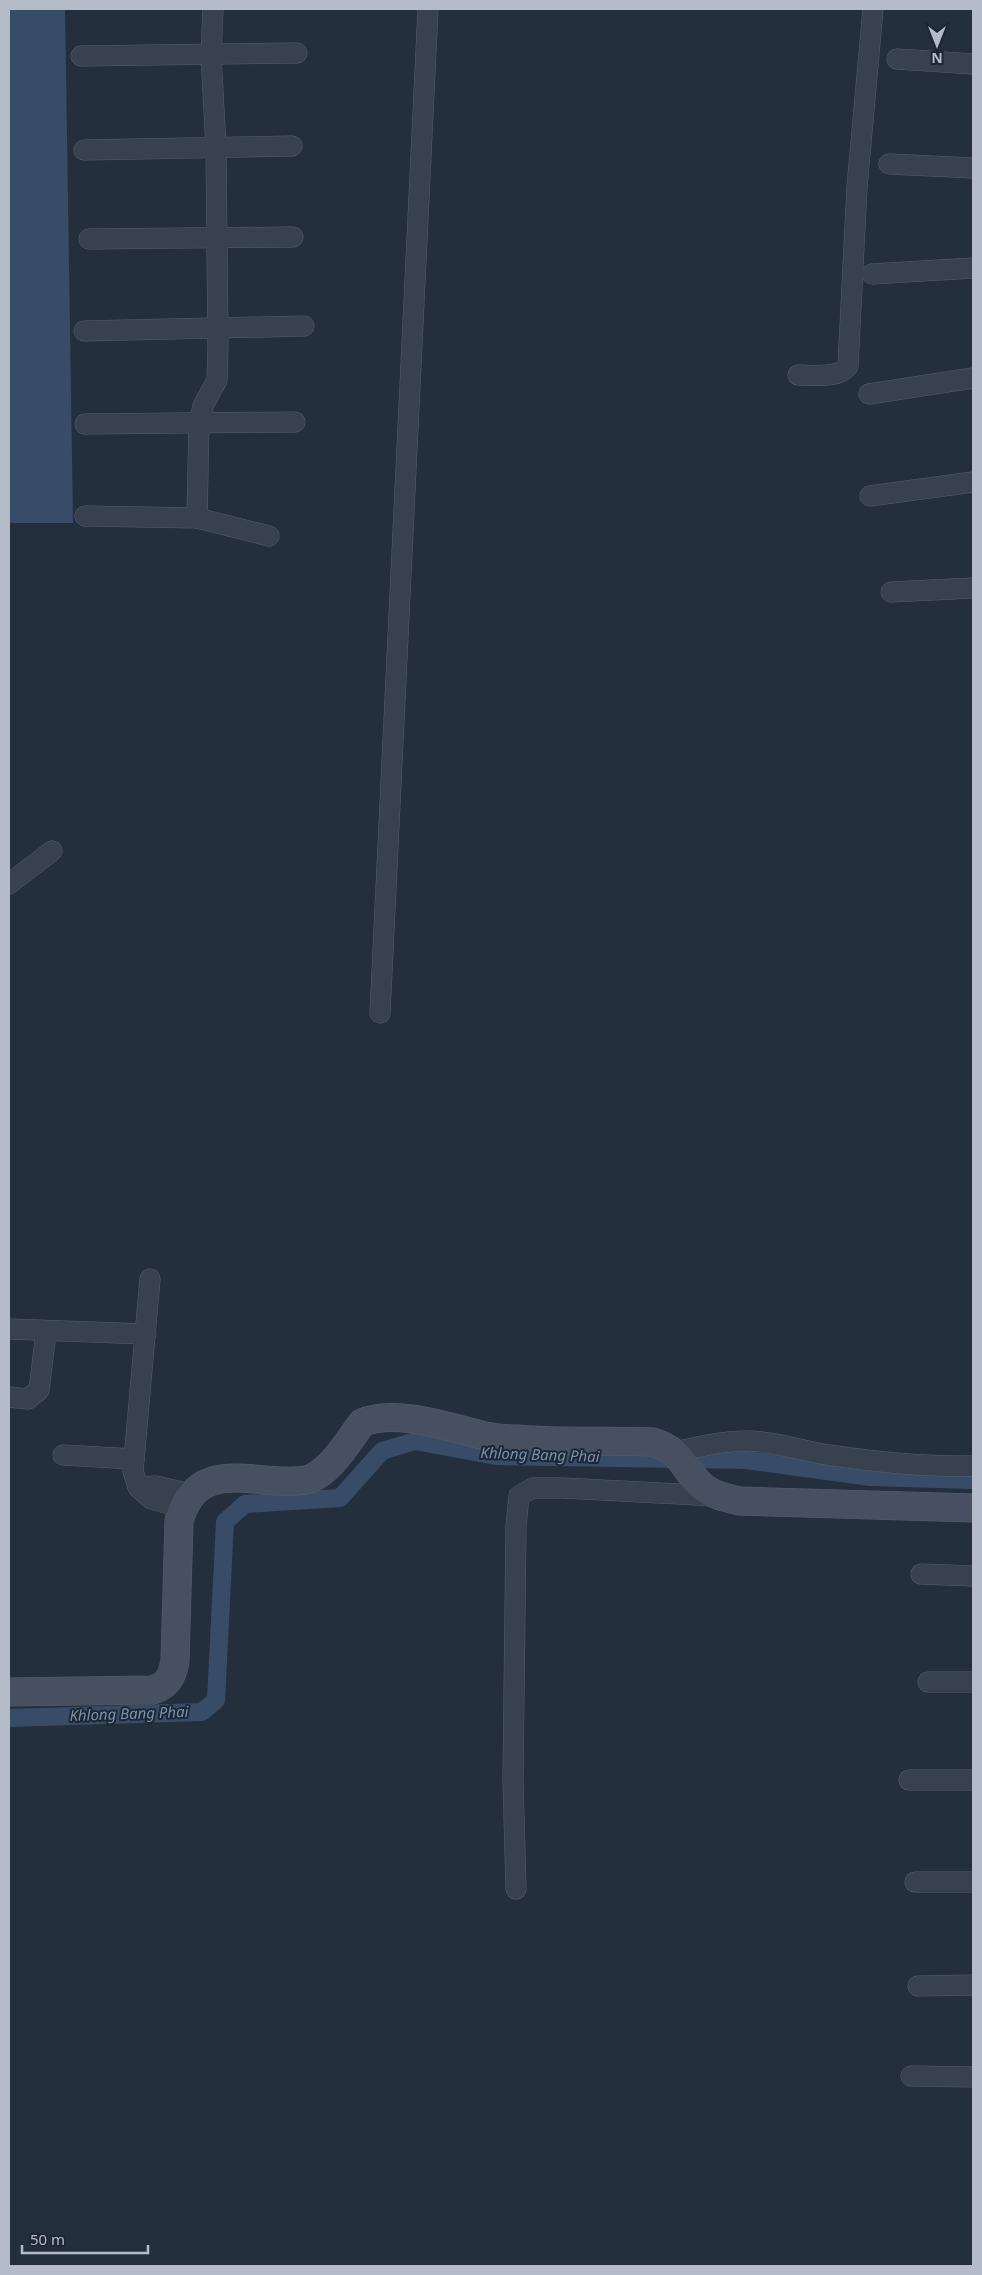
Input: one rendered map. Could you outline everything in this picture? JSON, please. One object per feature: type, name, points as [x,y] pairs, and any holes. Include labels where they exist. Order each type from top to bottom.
[{"type":"street","points":[[197,518],[199,422],[203,406],[217,380],[216,147],[211,55],[213,9]]},
{"type":"street","points":[[380,1014],[428,9]]},
{"type":"street","points":[[798,375],[837,374],[844,371],[850,357],[857,187],[874,9]]},
{"type":"street","points":[[81,56],[297,53]]},
{"type":"street","points":[[897,59],[973,64]]},
{"type":"street","points":[[84,150],[292,146]]},
{"type":"street","points":[[889,164],[973,168]]},
{"type":"street","points":[[89,238],[294,237]]},
{"type":"street","points":[[872,274],[973,268]]},
{"type":"street","points":[[84,331],[304,326]]},
{"type":"street","points":[[869,394],[973,378]]},
{"type":"street","points":[[85,424],[295,422]]},
{"type":"street","points":[[870,496],[973,482]]},
{"type":"street","points":[[85,516],[197,518],[269,536]]},
{"type":"street","points":[[891,592],[973,588]]},
{"type":"street","points":[[9,884],[52,851]]},
{"type":"street","points":[[150,1280],[133,1471],[138,1486],[156,1486],[186,1501]]},
{"type":"street","points":[[9,1329],[46,1332],[146,1334]]},
{"type":"street","points":[[9,1397],[28,1400],[39,1390],[46,1332]]},
{"type":"street","points":[[9,1692],[153,1690],[164,1686],[172,1676],[175,1661],[179,1522],[186,1501],[204,1484],[217,1478],[285,1481],[309,1479],[333,1460],[362,1423],[375,1419],[401,1418],[446,1426],[487,1437],[518,1440],[653,1442],[682,1460],[702,1486],[719,1496]]},
{"type":"street","points":[[682,1460],[722,1443],[747,1441],[778,1444],[827,1455],[943,1467],[973,1466]]},
{"type":"street","points":[[63,1455],[134,1458]]},
{"type":"street","points":[[516,1889],[513,1780],[516,1526],[520,1496],[533,1488],[563,1488],[719,1496],[740,1501],[973,1508]]},
{"type":"street","points":[[922,1574],[973,1576]]},
{"type":"street","points":[[928,1682],[973,1682]]},
{"type":"street","points":[[909,1780],[973,1780]]},
{"type":"street","points":[[916,1882],[973,1882]]},
{"type":"street","points":[[918,1986],[973,1985]]},
{"type":"street","points":[[911,2076],[973,2077]]},
{"type":"water","points":[[9,9],[65,9],[73,523],[9,523]]},
{"type":"waterway","name":"Khlong Bang Phai","points":[[9,1718],[202,1712],[216,1700],[225,1522],[245,1504],[340,1498],[382,1451],[415,1441],[496,1456],[746,1460],[870,1477],[973,1480]]}]
